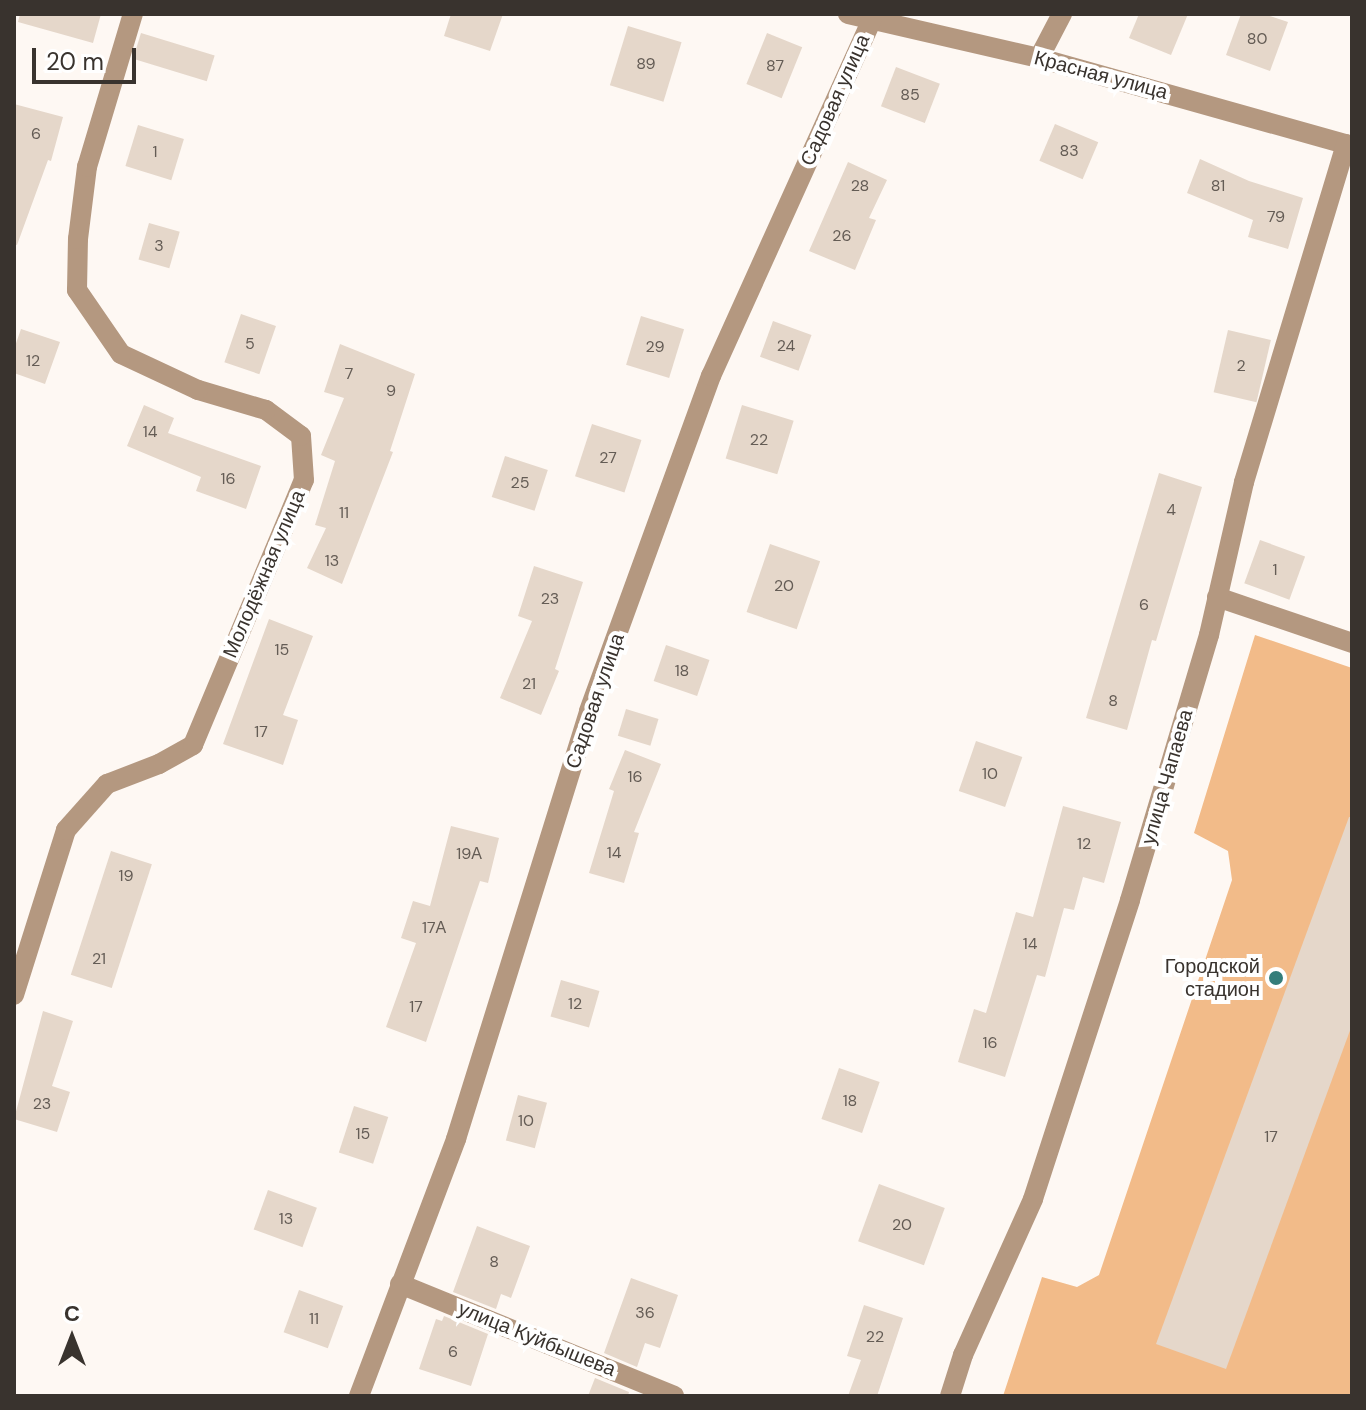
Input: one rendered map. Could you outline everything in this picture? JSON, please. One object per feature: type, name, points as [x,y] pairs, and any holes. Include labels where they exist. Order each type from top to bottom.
[{"type":"street","name":"Молодёжная улица","points":[[14,995],[66,830],[107,784],[159,764],[193,745],[304,480],[301,436],[266,410],[198,390],[121,354],[77,290],[78,239],[87,167],[133,14]]},
{"type":"street","name":"Красная улица","points":[[848,14],[1039,58],[1349,145]]},
{"type":"street","points":[[1039,58],[1062,14]]},
{"type":"street","name":"Садовая улица","points":[[359,1396],[456,1139],[589,711],[711,376],[871,21]]},
{"type":"street","name":"улица Чапаева","points":[[950,1396],[963,1355],[1033,1199],[1130,900],[1217,597],[1244,482],[1349,145]]},
{"type":"street","points":[[1217,597],[1352,643]]},
{"type":"street","name":"улица Куйбышева","points":[[400,1284],[674,1396]]},
{"type":"shaded area","name":"Городской стадион","points":[[1255,635],[1352,668],[1352,1396],[1003,1396],[1042,1277],[1077,1287],[1099,1275],[1232,880],[1228,851],[1194,833]]},
{"type":"building","points":[[20,14],[101,14],[93,43],[18,22]]},
{"type":"building","points":[[451,14],[503,14],[490,51],[444,36]]},
{"type":"building","points":[[1139,14],[1188,14],[1171,55],[1129,38]]},
{"type":"building","points":[[1241,14],[1264,14],[1288,22],[1270,71],[1226,55]]},
{"type":"building","points":[[628,26],[682,42],[663,102],[610,85]]},
{"type":"building","points":[[141,33],[215,56],[207,81],[133,59]]},
{"type":"building","points":[[767,33],[802,47],[782,98],[746,84]]},
{"type":"building","points":[[896,67],[940,84],[925,123],[881,106]]},
{"type":"building","points":[[14,104],[63,117],[51,161],[48,160],[17,245],[14,244]]},
{"type":"building","points":[[1055,124],[1098,142],[1083,179],[1039,161]]},
{"type":"building","points":[[138,125],[184,139],[171,180],[125,166]]},
{"type":"building","points":[[1200,159],[1249,181],[1303,198],[1288,249],[1248,237],[1253,220],[1187,193]]},
{"type":"building","points":[[848,162],[887,180],[869,218],[876,220],[855,270],[809,251]]},
{"type":"building","points":[[149,223],[180,232],[169,268],[139,260]]},
{"type":"building","points":[[241,314],[276,326],[259,374],[224,362]]},
{"type":"building","points":[[641,316],[684,329],[669,378],[626,365]]},
{"type":"building","points":[[773,321],[812,335],[799,371],[760,357]]},
{"type":"building","points":[[21,329],[60,342],[45,384],[14,373],[14,349]]},
{"type":"building","points":[[1228,330],[1271,340],[1256,402],[1214,392]]},
{"type":"building","points":[[340,344],[415,374],[390,451],[393,452],[342,584],[307,568],[326,528],[315,525],[335,461],[321,455],[344,398],[324,392]]},
{"type":"building","points":[[144,405],[174,418],[168,433],[261,466],[246,509],[196,491],[201,477],[127,446]]},
{"type":"building","points":[[742,405],[794,421],[777,474],[726,459]]},
{"type":"building","points":[[592,424],[641,440],[624,492],[575,476]]},
{"type":"building","points":[[505,456],[548,470],[535,511],[492,497]]},
{"type":"building","points":[[1159,473],[1202,487],[1156,641],[1152,640],[1127,730],[1086,718]]},
{"type":"building","points":[[1260,540],[1305,556],[1289,600],[1244,583]]},
{"type":"building","points":[[770,544],[820,561],[797,629],[747,612]]},
{"type":"building","points":[[534,566],[583,582],[555,669],[559,671],[541,715],[500,698],[532,621],[518,616]]},
{"type":"building","points":[[269,619],[313,636],[283,715],[298,720],[283,765],[223,744]]},
{"type":"building","points":[[666,645],[709,660],[697,696],[654,681]]},
{"type":"building","points":[[626,709],[659,719],[650,746],[618,736]]},
{"type":"building","points":[[976,741],[1022,757],[1005,807],[959,791]]},
{"type":"building","points":[[625,750],[661,764],[634,832],[639,833],[624,883],[589,873],[614,791],[609,789]]},
{"type":"building","points":[[1063,806],[1121,822],[1104,883],[1083,877],[1074,910],[1064,908],[1045,977],[1037,975],[1005,1077],[958,1062],[974,1009],[986,1013],[1016,912],[1033,917]]},
{"type":"building","points":[[1349,817],[1352,817],[1352,1025],[1226,1369],[1156,1344]]},
{"type":"building","points":[[451,826],[499,838],[488,883],[480,881],[426,1042],[386,1027],[416,943],[401,938],[413,901],[430,906]]},
{"type":"building","points":[[111,851],[152,864],[112,988],[71,975]]},
{"type":"building","points":[[561,980],[599,991],[589,1028],[551,1017]]},
{"type":"building","points":[[43,1011],[73,1021],[52,1086],[70,1092],[57,1132],[14,1119]]},
{"type":"building","points":[[839,1068],[880,1082],[862,1133],[821,1119]]},
{"type":"building","points":[[518,1095],[547,1103],[535,1148],[506,1140]]},
{"type":"building","points":[[354,1106],[388,1117],[373,1164],[339,1153]]},
{"type":"building","points":[[879,1184],[945,1208],[924,1265],[858,1241]]},
{"type":"building","points":[[268,1190],[317,1208],[302,1247],[254,1229]]},
{"type":"building","points":[[477,1226],[530,1246],[511,1298],[501,1294],[496,1309],[453,1292]]},
{"type":"building","points":[[631,1278],[678,1295],[660,1348],[645,1343],[637,1367],[604,1353]]},
{"type":"building","points":[[299,1290],[343,1306],[328,1348],[284,1332]]},
{"type":"building","points":[[864,1305],[903,1318],[877,1396],[848,1396],[861,1360],[847,1356]]},
{"type":"building","points":[[444,1316],[488,1334],[471,1386],[419,1369],[436,1319],[442,1321]]},
{"type":"building","points":[[595,1378],[629,1392],[628,1396],[588,1396]]},
{"type":"place","name":"Городской стадион","points":[[1276,978]]}]
